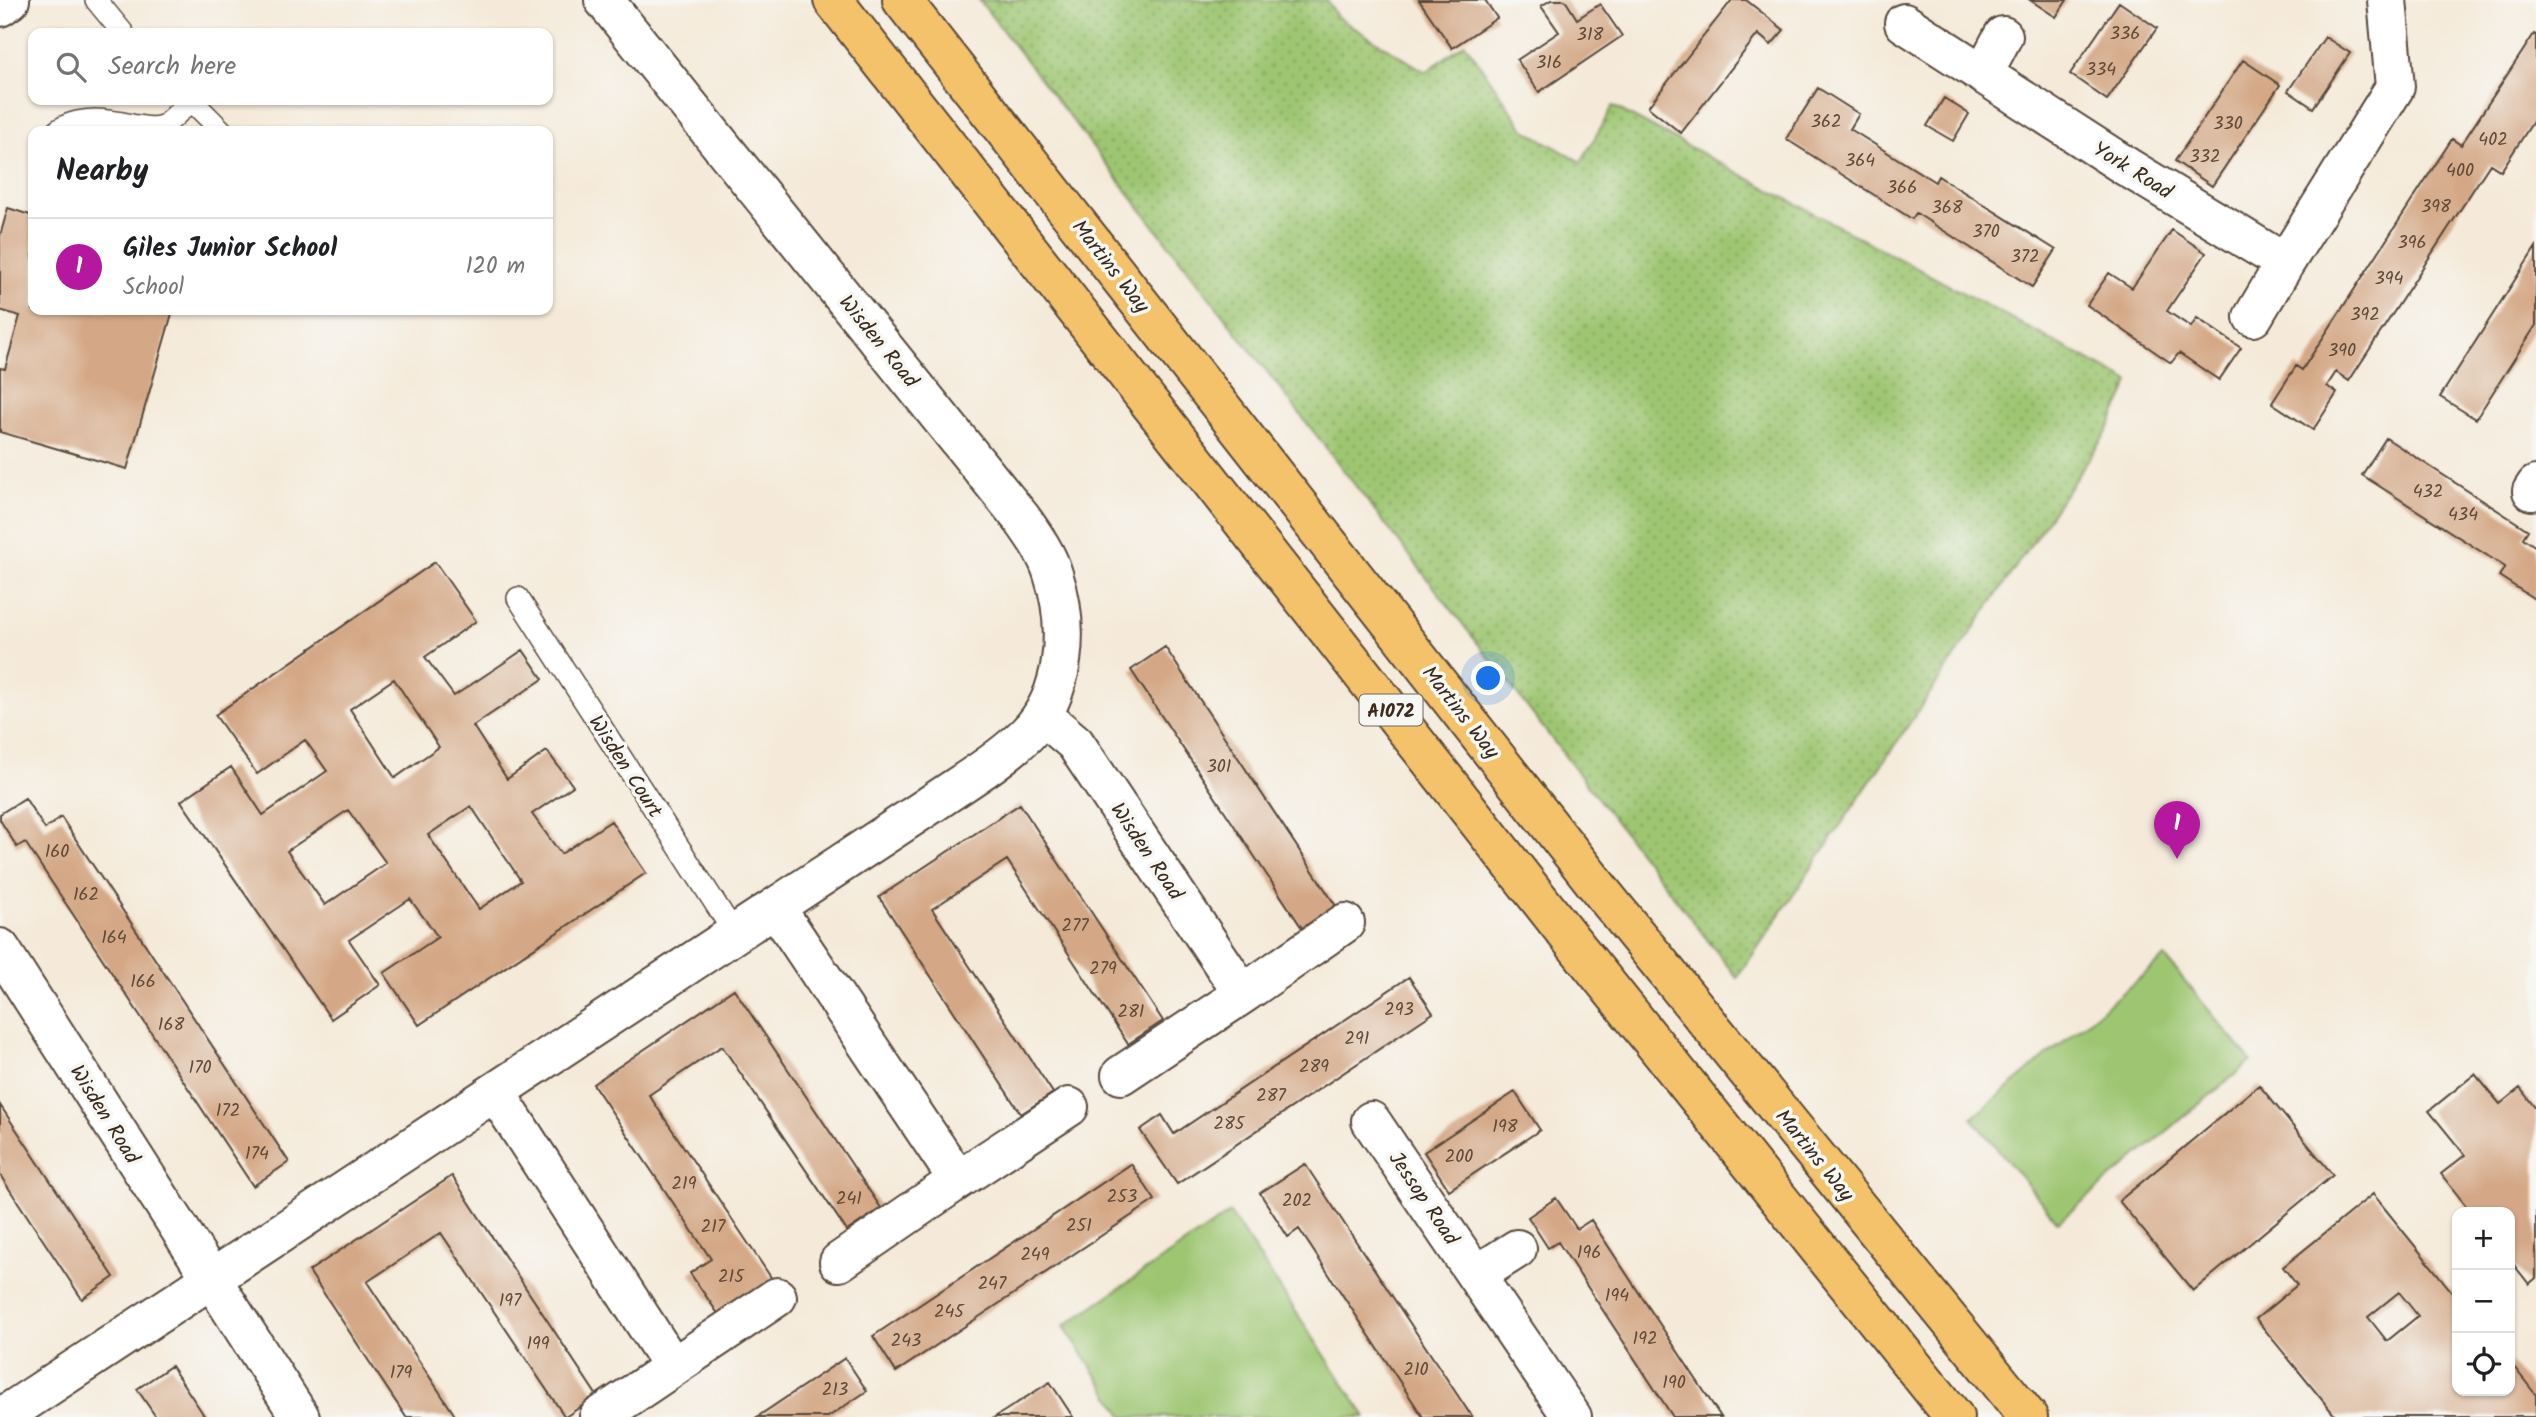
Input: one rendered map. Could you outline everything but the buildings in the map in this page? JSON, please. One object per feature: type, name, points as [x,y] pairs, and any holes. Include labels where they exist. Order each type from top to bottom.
[{"type":"main road","name":"A1072","points":[[833,0],[1568,936],[1954,1417]]},
{"type":"main road","name":"Martins Way","points":[[902,0],[1605,896],[2028,1417]]},
{"type":"street","points":[[0,7],[9,0]]},
{"type":"street","name":"Wisden Road","points":[[2,1417],[776,908],[1009,750],[1028,734],[1042,715],[1055,687],[1064,634],[1062,608],[1056,584],[1041,548],[1014,508],[604,0]]},
{"type":"street","points":[[2253,317],[2395,87],[2387,0]]},
{"type":"street","name":"York Road","points":[[1904,23],[2127,167],[2285,262]]},
{"type":"street","points":[[1983,74],[2003,36]]},
{"type":"street","name":"Wisden Road","points":[[1042,715],[1075,743],[1243,994]]},
{"type":"street","points":[[776,908],[958,1180]]},
{"type":"street","points":[[1121,1074],[1345,923]]},
{"type":"street","name":"Wisden Road","points":[[0,948],[300,1417]]},
{"type":"street","points":[[496,1093],[673,1367]]},
{"type":"street","points":[[839,1262],[1069,1107]]},
{"type":"street","name":"Jessop Road","points":[[1371,1121],[1572,1417]]},
{"type":"street","points":[[1476,1275],[1517,1249]]},
{"type":"street","points":[[599,1417],[777,1297]]},
{"type":"lane","points":[[96,0],[119,28]]},
{"type":"lane","points":[[162,126],[187,105]]},
{"type":"lane","points":[[197,105],[217,126]]},
{"type":"lane","points":[[64,126],[79,120],[139,126]]},
{"type":"lane","name":"Wisden Court","points":[[517,598],[735,934]]},
{"type":"green space","points":[[979,0],[1327,0],[1337,17],[1426,72],[1465,43],[1524,129],[1581,162],[1613,106],[2130,382],[2107,432],[1737,978]]},
{"type":"green space","points":[[2165,957],[2251,1061],[2058,1222],[1972,1118]]},
{"type":"green space","points":[[1230,1213],[1366,1417],[1124,1417],[1064,1326]]},
{"type":"place","name":"Giles Junior School","points":[[2177,859]]}]
